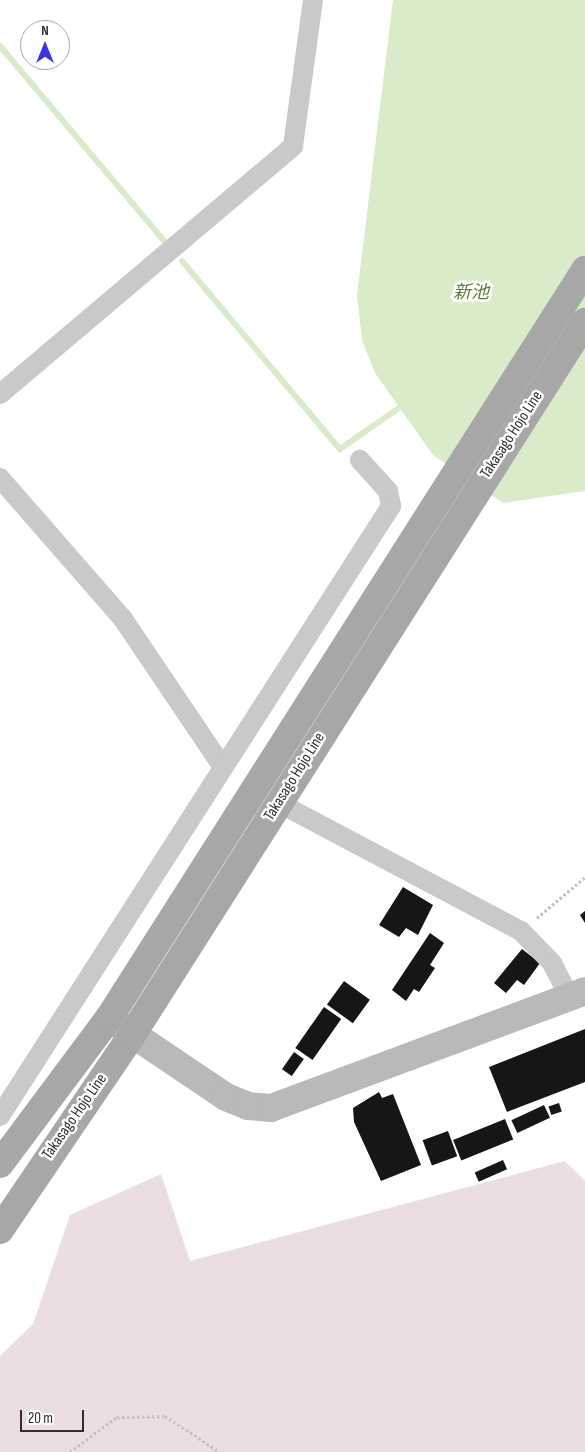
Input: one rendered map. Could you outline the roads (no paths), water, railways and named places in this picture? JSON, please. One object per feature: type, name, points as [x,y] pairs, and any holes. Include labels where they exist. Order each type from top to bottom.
[{"type":"main road","name":"Takasago Hojo Line","points":[[0,1164],[109,1018],[585,270]]},
{"type":"main road","name":"Takasago Hojo Line","points":[[0,1230],[132,1035],[585,322]]},
{"type":"street","points":[[0,394],[293,146],[313,0]]},
{"type":"street","points":[[0,1116],[222,766],[391,506],[388,491],[360,460]]},
{"type":"street","points":[[0,478],[123,618],[222,766]]},
{"type":"street","points":[[109,1018],[226,1097],[248,1106],[271,1108],[577,994],[552,963],[521,931],[279,803]]},
{"type":"water","name":"新池","points":[[393,0],[585,0],[585,491],[503,503],[433,455],[375,373],[362,340],[357,295]]},
{"type":"waterway","points":[[0,46],[166,243]]},
{"type":"waterway","points":[[182,261],[340,449],[399,408]]}]
